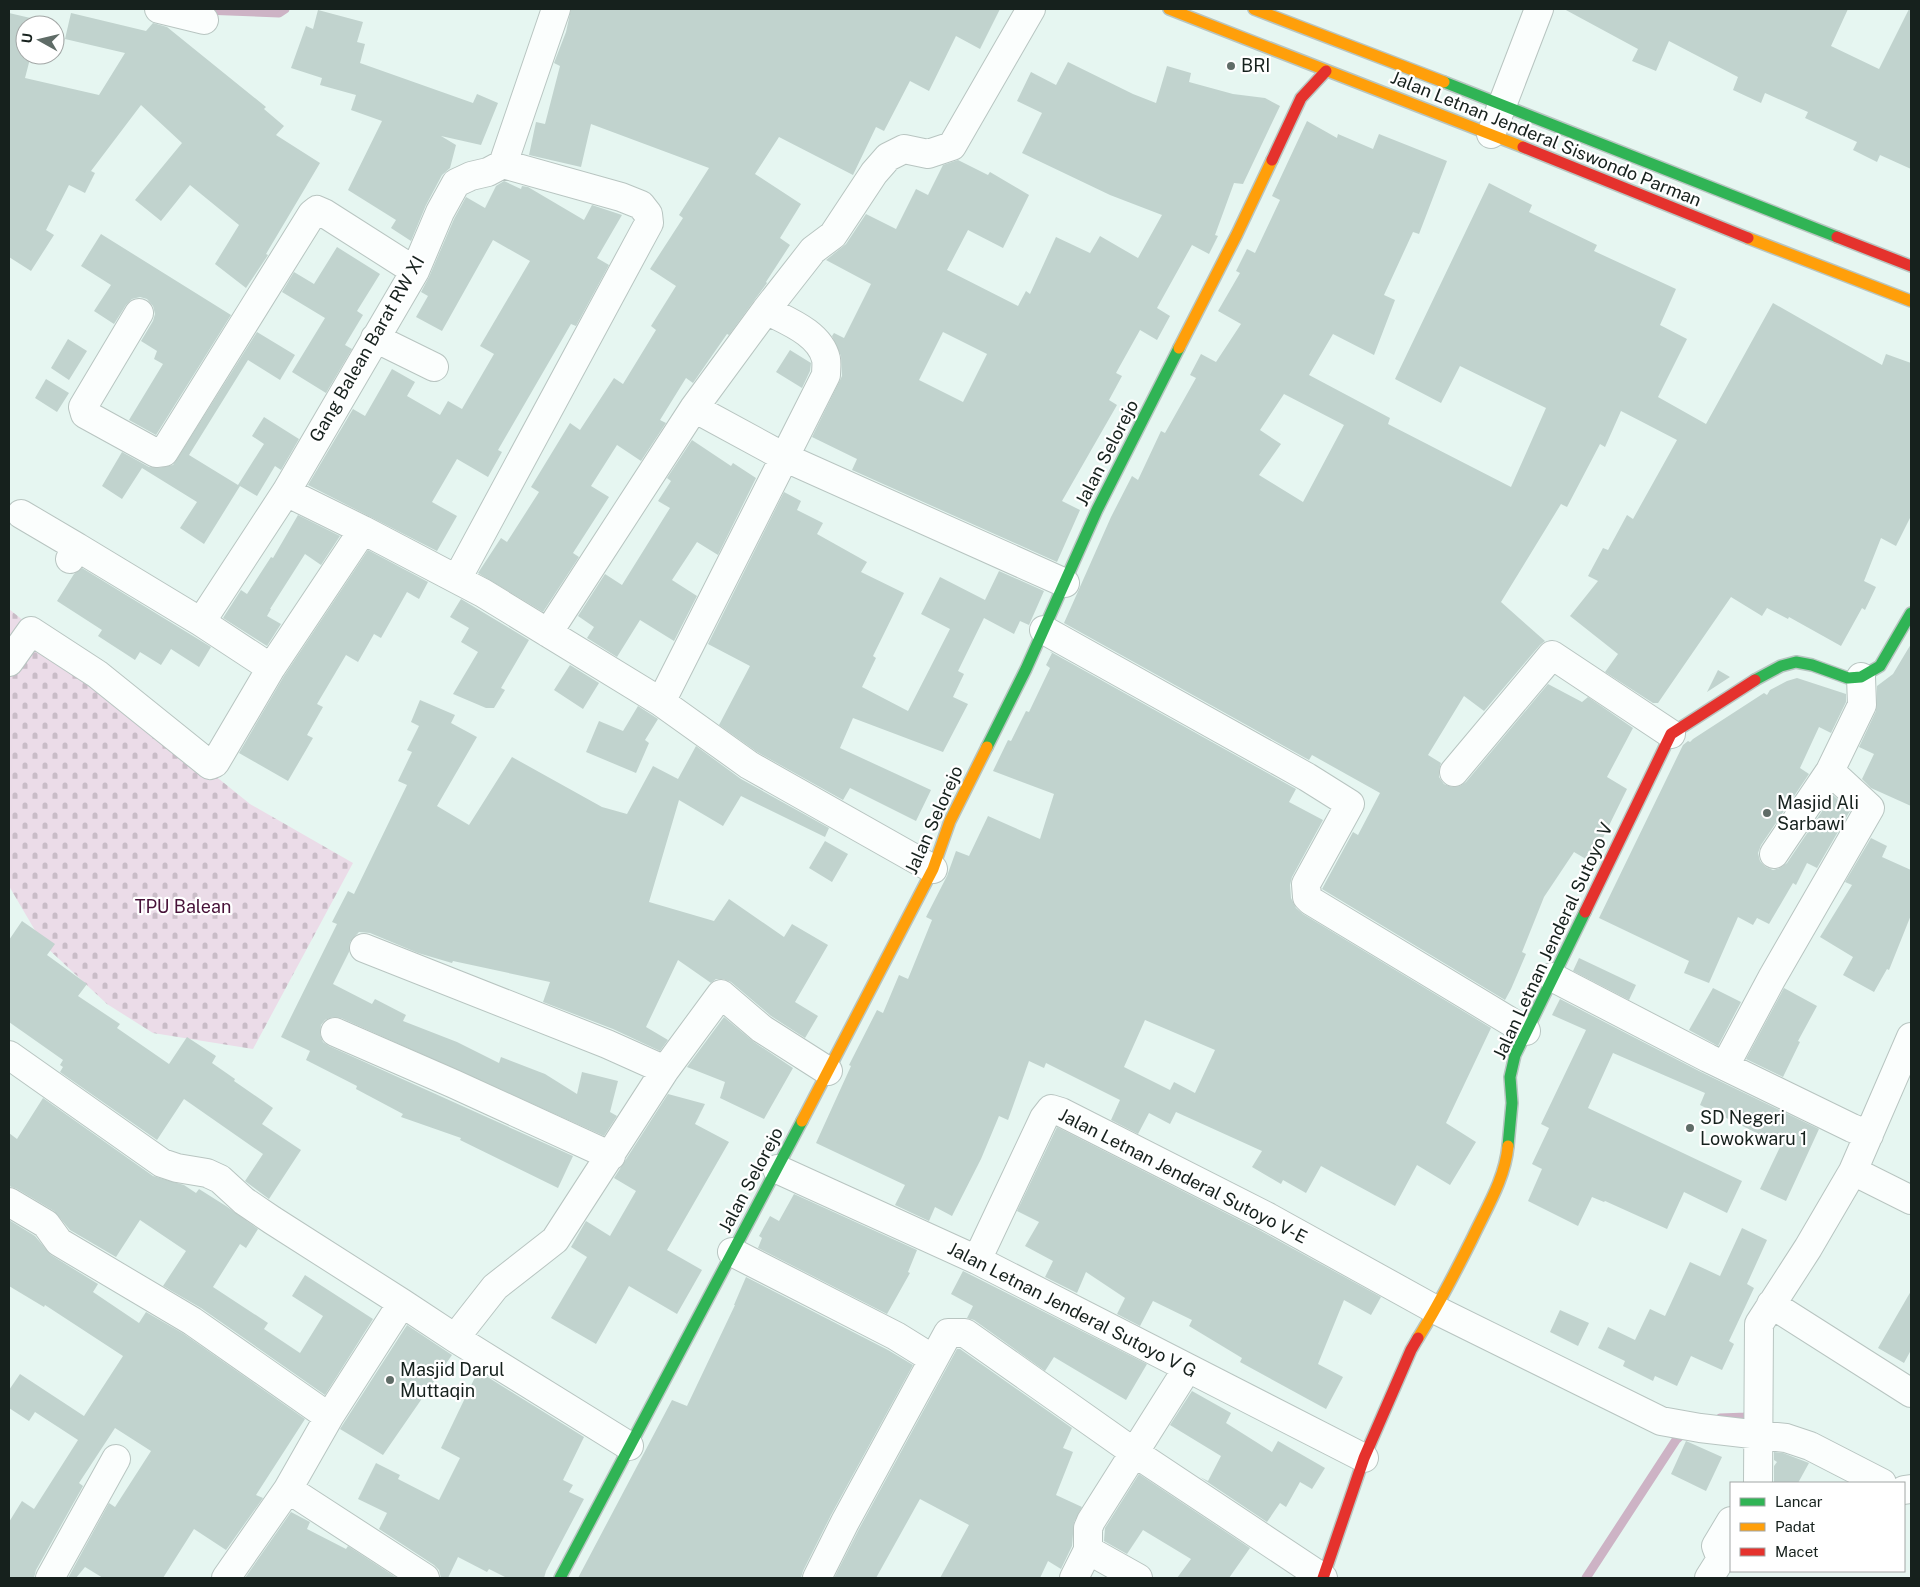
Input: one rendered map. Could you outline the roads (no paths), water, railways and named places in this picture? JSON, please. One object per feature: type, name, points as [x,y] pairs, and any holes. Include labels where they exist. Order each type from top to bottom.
[{"type":"street","points":[[159,9],[204,20]]},
{"type":"street","points":[[456,579],[649,222],[648,214],[641,205],[621,197],[503,164],[556,9]]},
{"type":"street","points":[[548,633],[694,408],[766,310],[813,250],[834,235],[874,173],[888,157],[904,149],[928,154],[952,146],[1031,9]]},
{"type":"street","name":"Jalan Letnan Jenderal Siswondo Parman","points":[[1169,9],[1492,134],[1615,175],[1911,301]]},
{"type":"street","name":"Jalan Letnan Jenderal Siswondo Parman","points":[[1254,9],[1503,104],[1911,266]]},
{"type":"street","points":[[1492,134],[1539,9]]},
{"type":"street","name":"Jalan Selorejo","points":[[560,1578],[777,1169],[933,869],[950,822],[1026,669],[1097,510],[1237,234],[1301,98],[1326,71]]},
{"type":"street","points":[[1615,175],[1626,153]]},
{"type":"street","name":"Gang Balean Barat RW XI","points":[[201,622],[286,492],[415,271],[440,212],[456,183],[471,176],[488,172],[503,164]]},
{"type":"street","points":[[138,313],[83,407],[85,414],[156,454],[164,452],[312,214],[317,210],[415,271]]},
{"type":"street","points":[[661,702],[786,458],[826,375],[826,360],[815,340],[806,332],[766,310]]},
{"type":"street","points":[[375,338],[434,367]]},
{"type":"street","points":[[694,408],[786,458],[1065,583]]},
{"type":"street","points":[[286,492],[483,593],[661,702],[749,766],[933,869]]},
{"type":"street","points":[[21,514],[74,553],[201,622],[271,668]]},
{"type":"street","points":[[9,662],[30,631],[97,674],[210,764],[215,763],[271,668],[363,530]]},
{"type":"street","points":[[1454,772],[1552,655],[1670,734],[1758,678],[1781,666],[1796,662],[1812,665],[1848,678],[1861,677],[1880,666],[1911,613]]},
{"type":"street","points":[[1044,630],[1350,804],[1306,884],[1310,901],[1526,1031]]},
{"type":"street","points":[[1774,854],[1830,772],[1862,706],[1861,677]]},
{"type":"street","name":"Jalan Letnan Jenderal Sutoyo V","points":[[1323,1578],[1364,1458],[1411,1350],[1436,1310],[1498,1186],[1507,1158],[1512,1103],[1510,1077],[1515,1055],[1670,734]]},
{"type":"street","points":[[1725,1066],[1772,978],[1870,808],[1830,772]]},
{"type":"street","points":[[364,948],[607,1044],[665,1070]]},
{"type":"street","points":[[1552,977],[1725,1066],[1861,1132]]},
{"type":"street","points":[[455,1338],[495,1288],[555,1240],[665,1070],[720,994],[762,1028],[828,1071]]},
{"type":"street","points":[[335,1032],[611,1156]]},
{"type":"street","points":[[1758,1482],[1759,1324],[1808,1248],[1853,1171],[1861,1132],[1911,1037]]},
{"type":"street","points":[[9,1055],[162,1164],[207,1173],[220,1179],[244,1201],[272,1220],[455,1338],[629,1446]]},
{"type":"street","name":"Jalan Letnan Jenderal Sutoyo V-E","points":[[977,1260],[1044,1118],[1051,1109],[1061,1112],[1268,1217],[1436,1310]]},
{"type":"street","name":"Jalan Letnan Jenderal Sutoyo V G","points":[[777,1169],[977,1260],[1364,1458]]},
{"type":"street","points":[[1853,1171],[1911,1200]]},
{"type":"street","points":[[9,1202],[46,1224],[59,1242],[192,1321],[329,1416]]},
{"type":"street","points":[[732,1252],[896,1336],[933,1359]]},
{"type":"street","points":[[226,1578],[288,1489],[329,1416],[402,1303]]},
{"type":"street","points":[[1771,1304],[1911,1393]]},
{"type":"street","points":[[1436,1310],[1661,1421],[1758,1436],[1786,1438],[1810,1446],[1880,1482]]},
{"type":"street","points":[[817,1578],[845,1522],[948,1333],[965,1333],[1135,1453],[1323,1578]]},
{"type":"street","points":[[1074,1578],[1088,1550],[1088,1528],[1091,1521],[1187,1369]]},
{"type":"street","points":[[50,1578],[116,1459]]},
{"type":"street","points":[[288,1489],[425,1578]]},
{"type":"street","points":[[1709,1578],[1721,1558],[1716,1546],[1730,1523]]},
{"type":"street","points":[[1088,1550],[1138,1578]]},
{"type":"waterway","points":[[203,10],[279,13],[285,9]]},
{"type":"waterway","points":[[1720,1418],[1747,1417],[1750,1408]]},
{"type":"waterway","points":[[1586,1578],[1676,1440],[1687,1430]]},
{"type":"place","name":"BRI","points":[[1231,66]]},
{"type":"place","name":"Masjid Ali Sarbawi","points":[[1767,813]]},
{"type":"place","name":"SD Negeri Lowokwaru 1","points":[[1690,1128]]},
{"type":"place","name":"Masjid Darul Muttaqin","points":[[390,1380]]},
{"type":"park label","name":"TPU Balean","points":[[183,907]]}]
